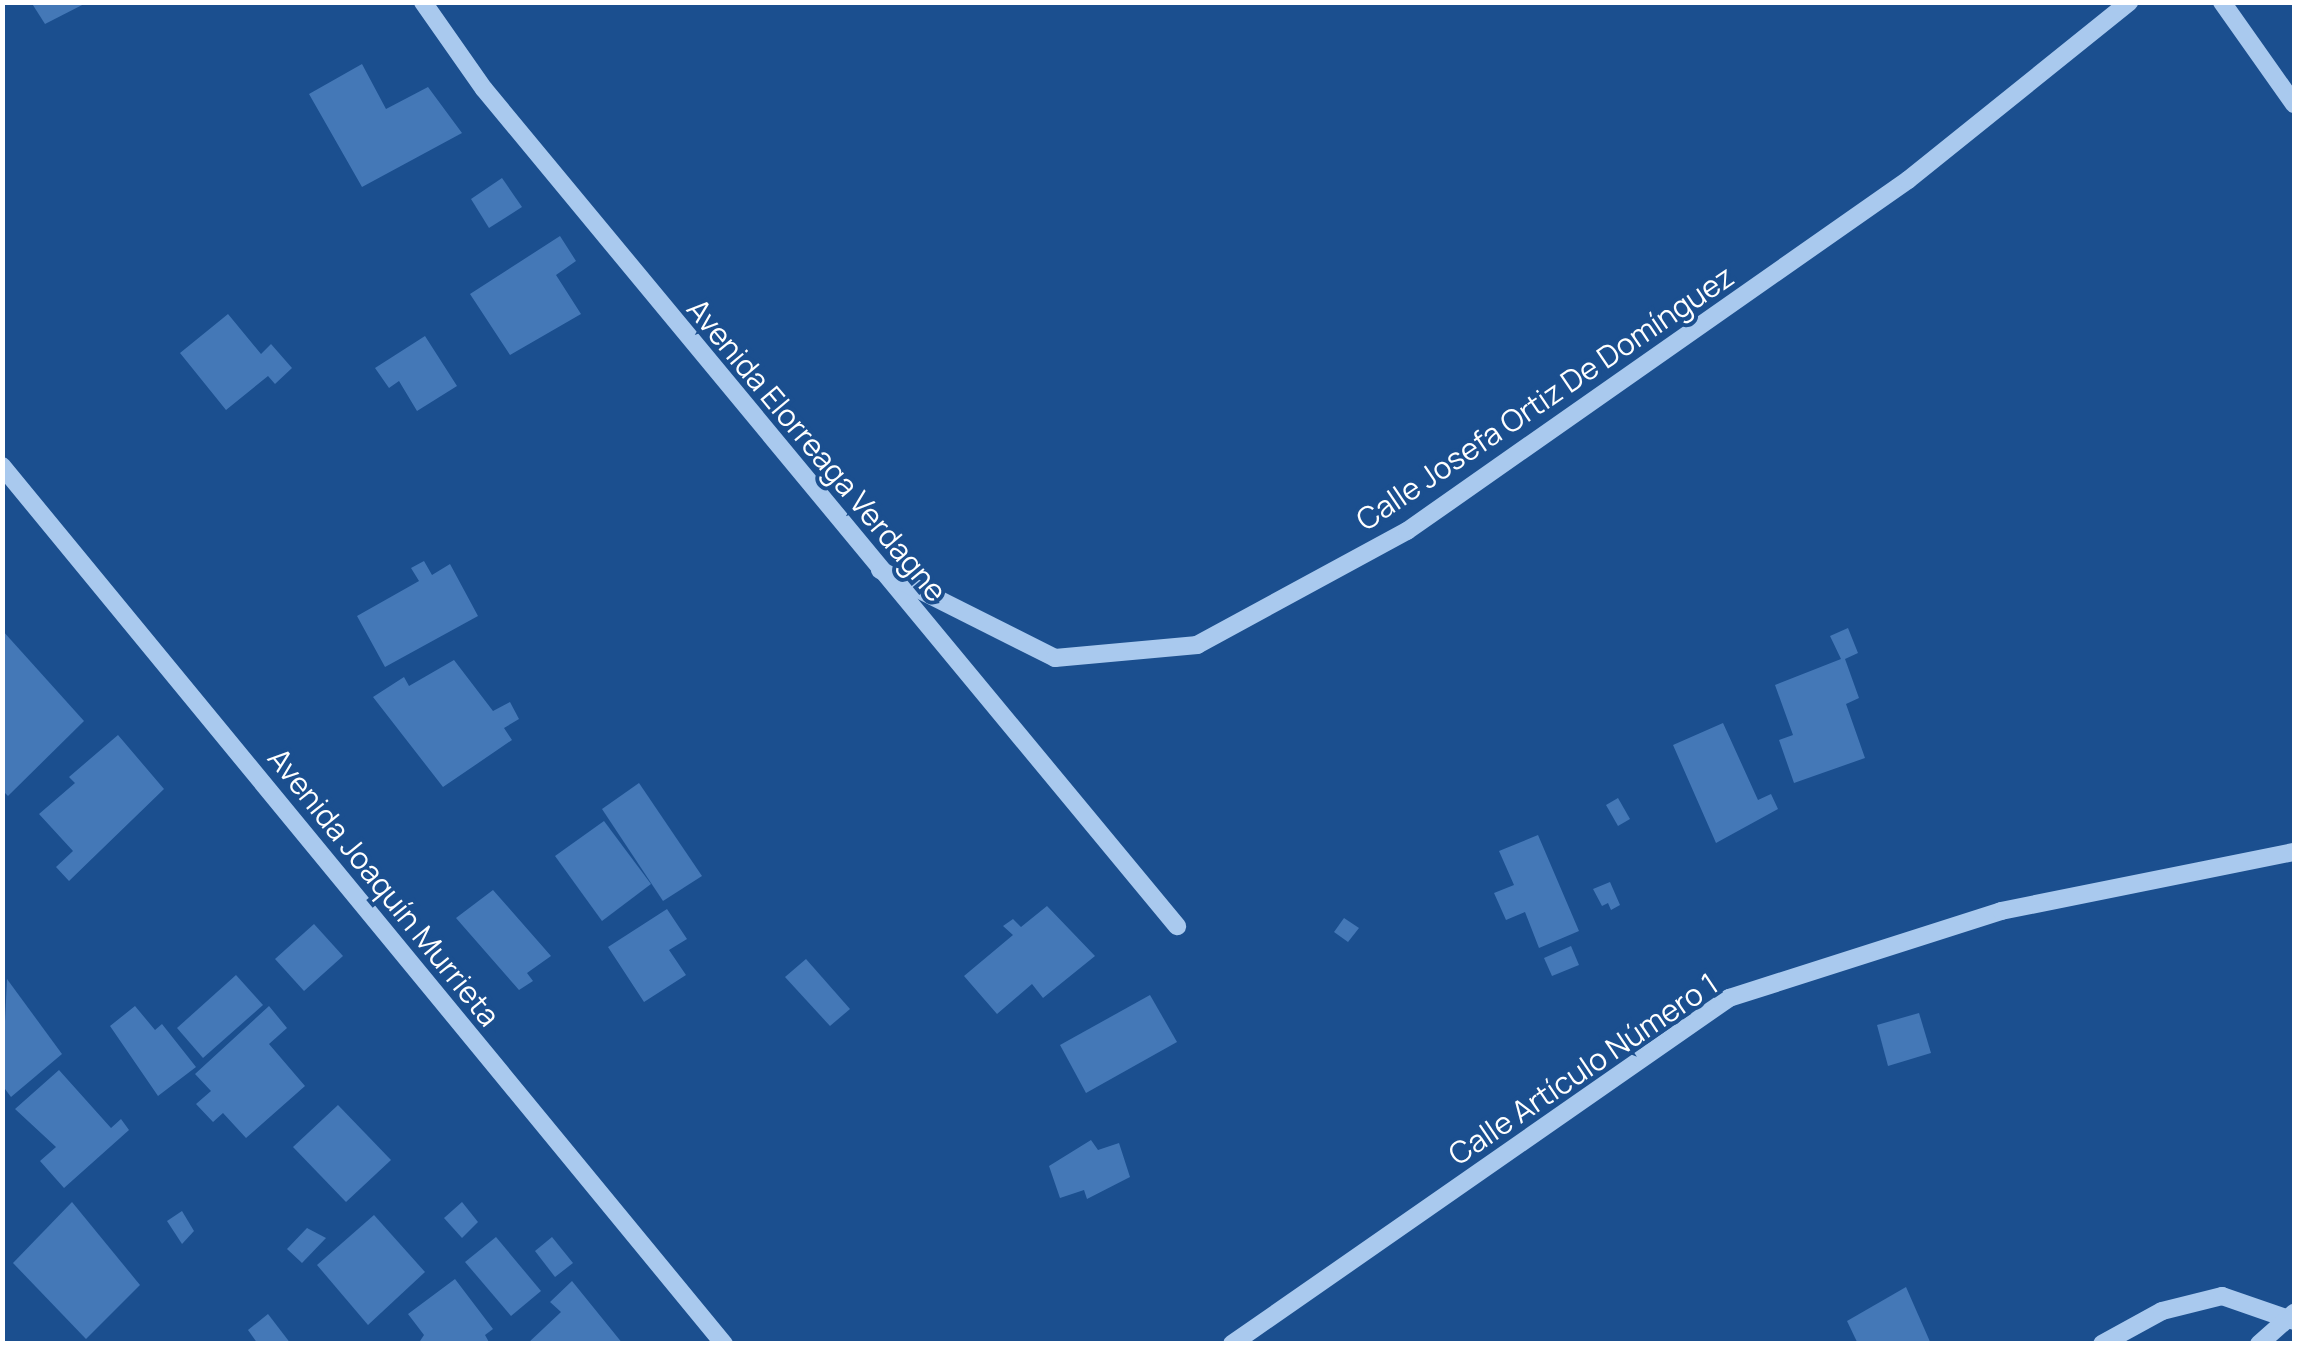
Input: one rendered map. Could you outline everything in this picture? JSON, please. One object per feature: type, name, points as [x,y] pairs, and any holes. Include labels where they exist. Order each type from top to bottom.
[{"type":"street","name":"Avenida Elorreaga Verdagne","points":[[423,2],[484,89],[1177,926]]},
{"type":"street","name":"Calle Josefa Ortiz De Domínguez","points":[[880,570],[1055,658],[1197,645],[1407,531],[1908,180],[2128,2]]},
{"type":"street","points":[[2222,2],[2294,104]]},
{"type":"street","name":"Avenida Joaquín Murrieta","points":[[2,466],[724,1344]]},
{"type":"street","name":"Calle Artículo Número 1","points":[[1232,1344],[1729,998],[2001,910],[2294,852]]},
{"type":"street","points":[[2102,1344],[2162,1312],[2222,1296],[2293,1316]]},
{"type":"street","points":[[2259,1344],[2293,1316]]},
{"type":"building","points":[[31,2],[88,2],[45,24]]},
{"type":"building","points":[[362,64],[386,109],[428,87],[462,133],[362,187],[309,94]]},
{"type":"building","points":[[502,178],[522,207],[489,228],[471,199]]},
{"type":"building","points":[[560,236],[576,261],[556,275],[581,314],[510,355],[470,294]]},
{"type":"building","points":[[228,314],[261,354],[271,344],[292,368],[275,384],[268,376],[226,410],[180,353]]},
{"type":"building","points":[[425,336],[457,386],[417,411],[399,381],[389,388],[375,368]]},
{"type":"building","points":[[424,561],[432,575],[450,564],[478,616],[385,667],[357,616],[419,581],[411,568]]},
{"type":"building","points":[[1848,628],[1858,653],[1845,659],[1859,698],[1846,704],[1865,758],[1794,783],[1779,740],[1793,735],[1775,685],[1841,659],[1830,636]]},
{"type":"building","points":[[2,630],[84,721],[8,796],[2,790]]},
{"type":"building","points":[[454,660],[493,711],[510,702],[519,719],[504,728],[512,740],[443,787],[373,697],[404,677],[409,686]]},
{"type":"building","points":[[1723,723],[1758,800],[1771,794],[1778,809],[1716,843],[1673,745]]},
{"type":"building","points":[[118,735],[164,789],[69,881],[56,867],[73,851],[39,814],[75,783],[69,777]]},
{"type":"building","points":[[639,783],[702,876],[663,901],[602,809]]},
{"type":"building","points":[[1618,798],[1630,819],[1618,826],[1606,805]]},
{"type":"building","points":[[604,821],[651,884],[602,921],[555,856]]},
{"type":"building","points":[[1538,835],[1579,931],[1539,948],[1525,912],[1506,920],[1494,893],[1514,885],[1499,851]]},
{"type":"building","points":[[1610,882],[1620,905],[1611,910],[1608,903],[1602,906],[1593,889]]},
{"type":"building","points":[[493,890],[551,956],[527,973],[533,981],[519,990],[456,918]]},
{"type":"building","points":[[1047,906],[1095,956],[1043,998],[1032,984],[997,1014],[964,976],[1013,935],[1003,926],[1013,919],[1021,927]]},
{"type":"building","points":[[667,909],[687,939],[669,950],[686,975],[644,1002],[608,947]]},
{"type":"building","points":[[1344,918],[1359,928],[1348,942],[1334,932]]},
{"type":"building","points":[[314,924],[343,956],[304,991],[275,959]]},
{"type":"building","points":[[1571,946],[1579,965],[1552,976],[1544,958]]},
{"type":"building","points":[[806,959],[850,1009],[830,1026],[785,977]]},
{"type":"building","points":[[236,975],[263,1005],[203,1058],[177,1028]]},
{"type":"building","points":[[7,979],[62,1054],[11,1097],[2,1085]]},
{"type":"building","points":[[1150,995],[1177,1042],[1086,1093],[1060,1045]]},
{"type":"building","points":[[135,1006],[155,1030],[162,1024],[196,1067],[158,1096],[110,1026]]},
{"type":"building","points":[[269,1006],[287,1028],[269,1044],[305,1086],[246,1138],[223,1113],[213,1122],[196,1104],[211,1091],[195,1074]]},
{"type":"building","points":[[1919,1013],[1931,1053],[1888,1066],[1877,1025]]},
{"type":"building","points":[[59,1070],[111,1128],[121,1119],[129,1130],[64,1188],[40,1161],[56,1147],[15,1109]]},
{"type":"building","points":[[338,1105],[391,1160],[346,1202],[293,1147]]},
{"type":"building","points":[[1091,1140],[1098,1150],[1119,1143],[1130,1177],[1087,1199],[1084,1190],[1060,1198],[1049,1166]]},
{"type":"building","points":[[72,1202],[140,1285],[86,1339],[13,1263]]},
{"type":"building","points":[[462,1202],[478,1222],[462,1238],[444,1218]]},
{"type":"building","points":[[182,1211],[194,1231],[182,1244],[167,1221]]},
{"type":"building","points":[[374,1215],[425,1272],[368,1325],[317,1265]]},
{"type":"building","points":[[307,1228],[326,1238],[302,1263],[287,1249]]},
{"type":"building","points":[[496,1237],[541,1291],[511,1316],[465,1262]]},
{"type":"building","points":[[552,1237],[573,1263],[555,1277],[535,1251]]},
{"type":"building","points":[[455,1279],[493,1329],[485,1335],[490,1344],[418,1344],[424,1335],[408,1314]]},
{"type":"building","points":[[572,1281],[623,1344],[527,1344],[561,1312],[550,1302]]},
{"type":"building","points":[[1906,1287],[1931,1344],[1858,1344],[1847,1321]]},
{"type":"building","points":[[268,1314],[291,1344],[258,1344],[248,1330]]}]
